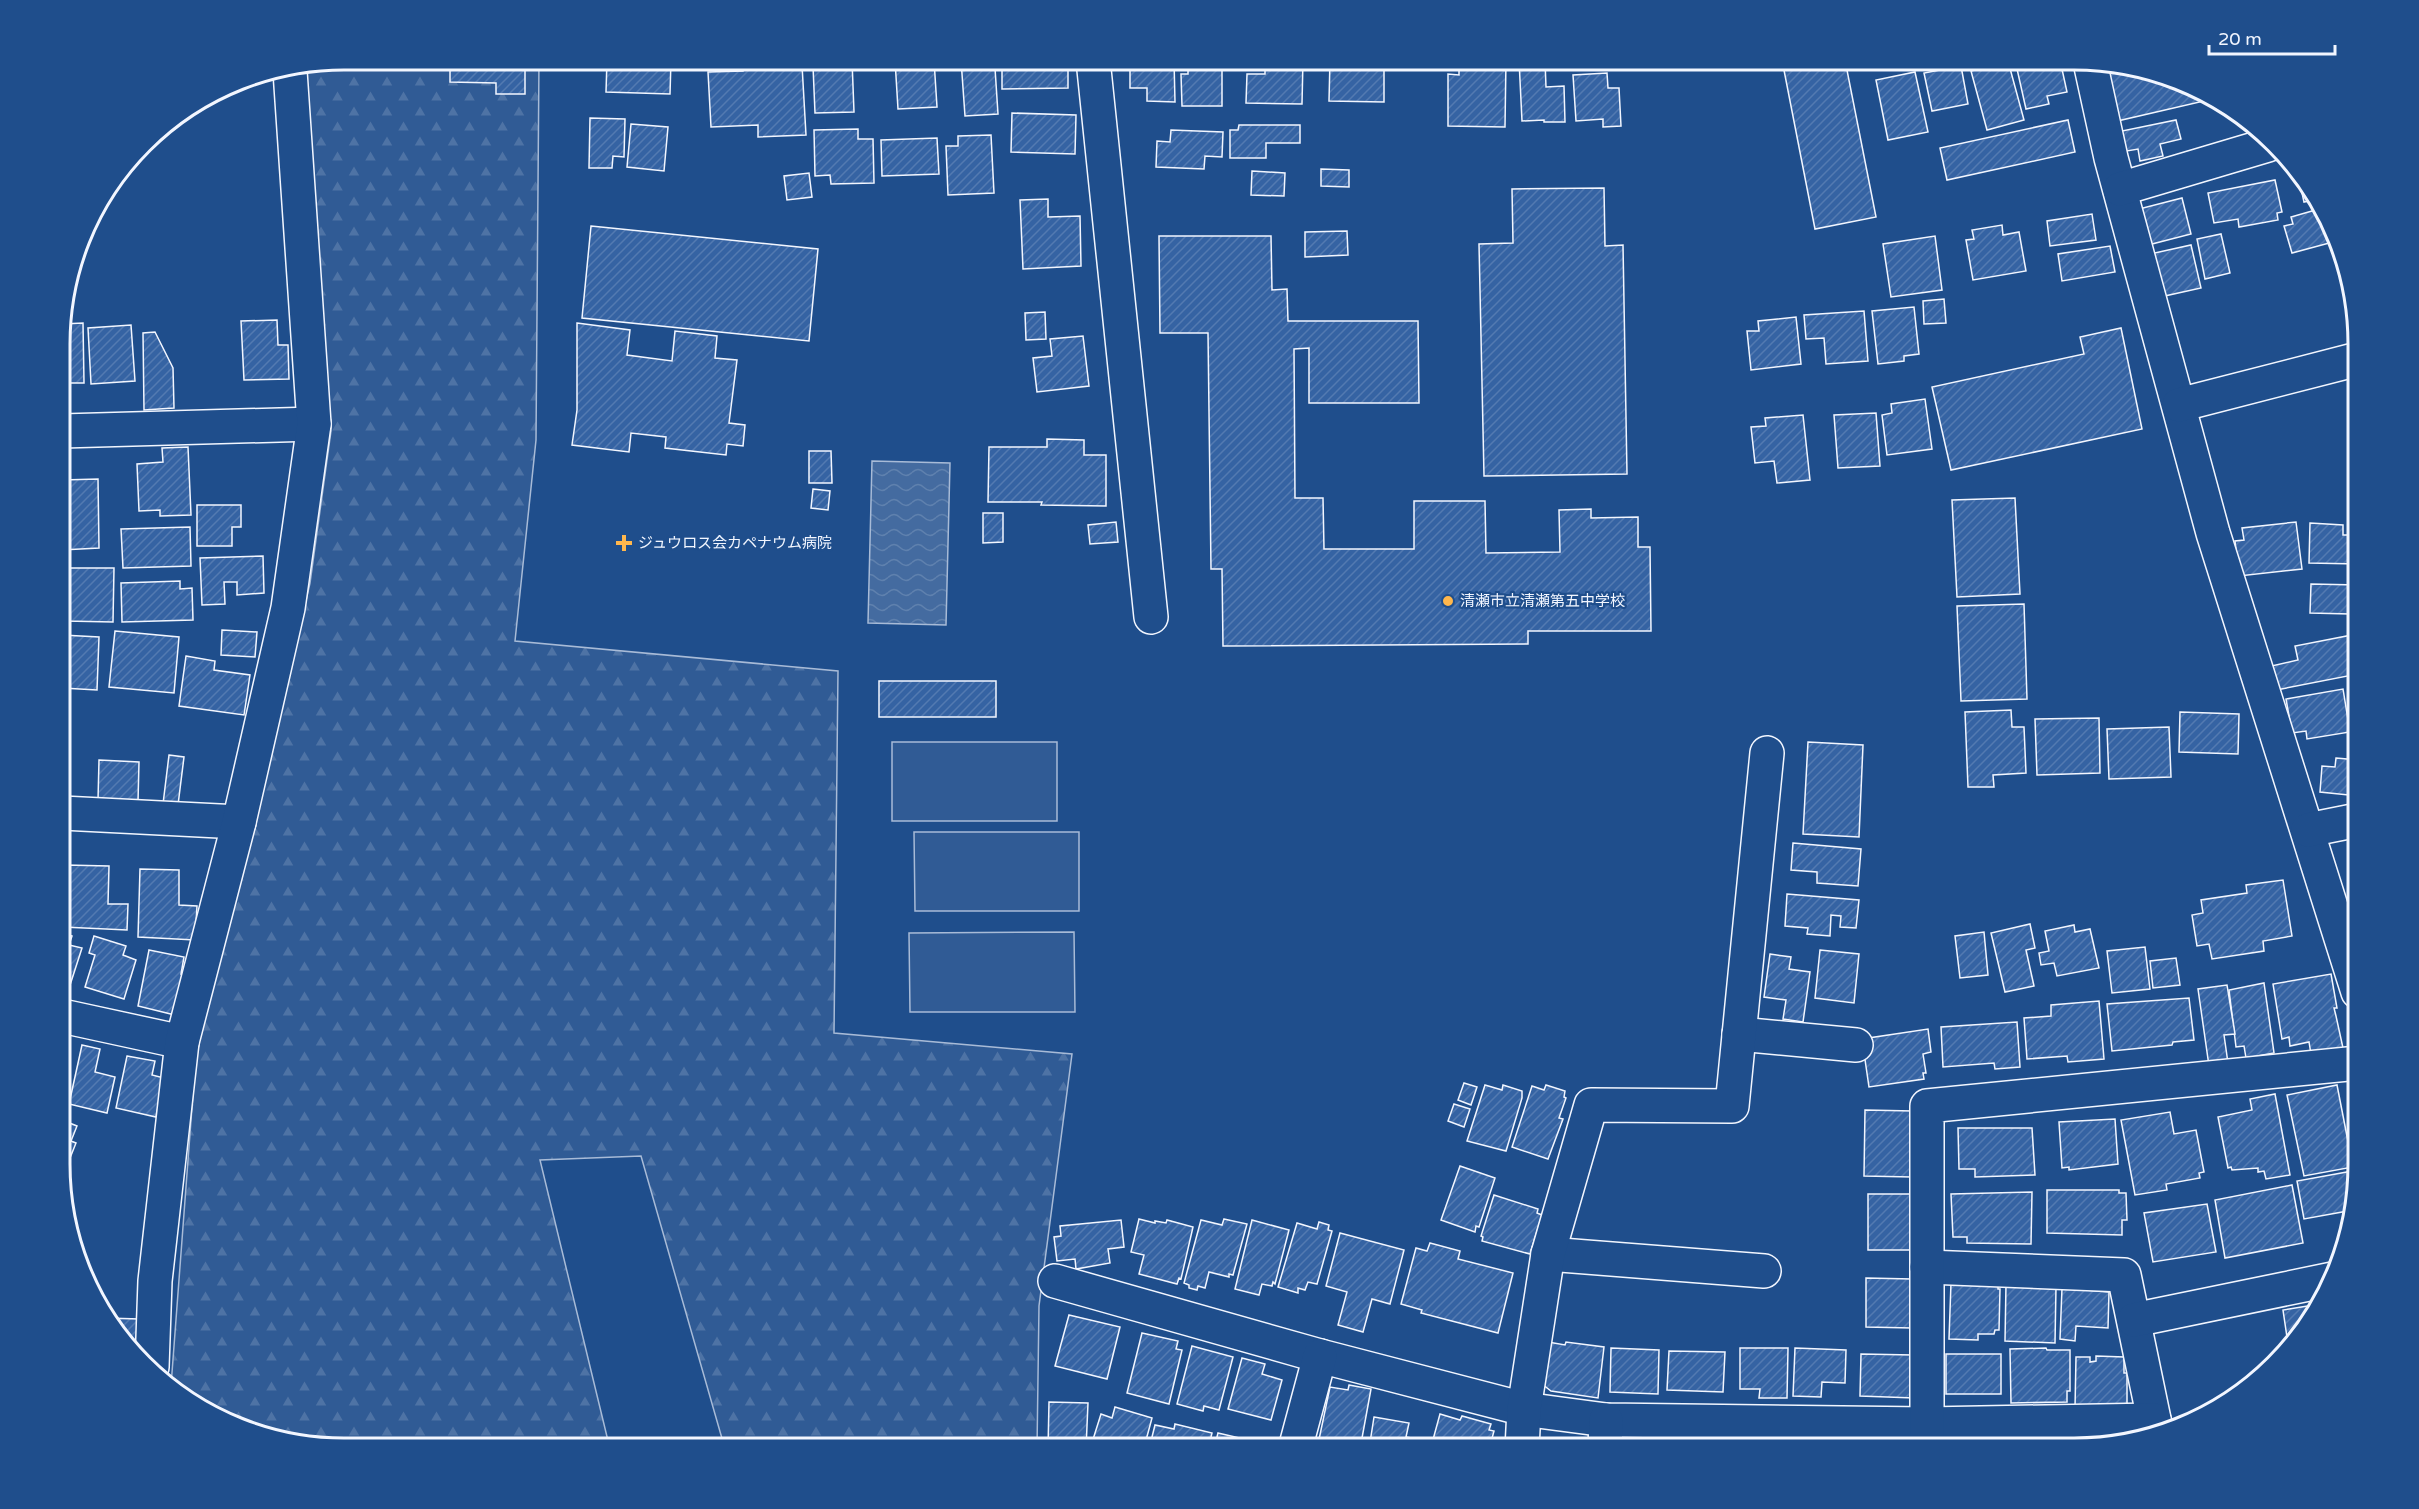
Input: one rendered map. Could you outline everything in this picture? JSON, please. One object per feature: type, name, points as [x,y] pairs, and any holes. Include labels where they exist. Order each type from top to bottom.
[{"type":"street","points":[[1094,70],[1151,617]]},
{"type":"street","points":[[2092,71],[2110,158],[2213,533],[2348,960]]},
{"type":"street","points":[[152,1359],[155,1281],[182,1042],[240,822],[288,608],[314,424],[290,76]]},
{"type":"street","points":[[2120,189],[2263,146]]},
{"type":"street","points":[[2178,405],[2348,370]]},
{"type":"street","points":[[70,431],[314,424]]},
{"type":"street","points":[[1523,1438],[1524,1409],[1548,1254],[1591,1105],[1732,1106],[1767,753]]},
{"type":"street","points":[[70,813],[240,822]]},
{"type":"street","points":[[2308,830],[2348,822]]},
{"type":"street","points":[[70,1018],[182,1042]]},
{"type":"street","points":[[1739,1034],[1856,1045]]},
{"type":"street","points":[[1927,1436],[1927,1107],[2348,1064]]},
{"type":"street","points":[[1548,1254],[1764,1271]]},
{"type":"street","points":[[1055,1281],[1320,1356],[1524,1409],[1606,1434],[1927,1436],[2155,1425],[2124,1275],[1927,1267]]},
{"type":"street","points":[[2134,1320],[2322,1281]]},
{"type":"street","points":[[1298,1438],[1320,1356]]},
{"type":"green space","points":[[344,70],[539,70],[536,440],[515,641],[838,671],[834,1033],[1072,1054],[1039,1306],[1037,1438],[722,1438],[641,1156],[540,1160],[607,1438],[326,1438],[308,1436],[273,1429],[239,1418],[207,1402],[172,1377],[196,1054],[254,825],[310,583],[331,431],[303,74]]},
{"type":"green space","points":[[892,742],[1057,742],[1057,821],[892,821]]},
{"type":"green space","points":[[914,832],[1079,832],[1079,911],[915,911]]},
{"type":"green space","points":[[1074,932],[1075,1012],[910,1012],[909,933]]},
{"type":"water","points":[[872,461],[950,463],[946,625],[868,623]]},
{"type":"building","points":[[450,70],[525,70],[525,94],[496,94],[496,83],[450,82]]},
{"type":"building","points":[[607,70],[671,70],[670,94],[606,92]]},
{"type":"building","points":[[802,70],[806,135],[758,137],[758,125],[711,127],[708,72]]},
{"type":"building","points":[[813,70],[852,70],[854,112],[815,113]]},
{"type":"building","points":[[896,70],[935,70],[937,107],[898,109]]},
{"type":"building","points":[[962,70],[995,70],[998,114],[965,116]]},
{"type":"building","points":[[1002,70],[1068,70],[1068,88],[1002,89]]},
{"type":"building","points":[[1130,70],[1174,70],[1175,102],[1147,101],[1147,88],[1130,88]]},
{"type":"building","points":[[1188,70],[1222,70],[1222,106],[1182,106],[1181,74],[1188,74]]},
{"type":"building","points":[[1265,70],[1303,70],[1302,104],[1246,103],[1247,74],[1265,74]]},
{"type":"building","points":[[1330,70],[1384,70],[1384,102],[1329,101]]},
{"type":"building","points":[[1459,70],[1506,70],[1505,127],[1448,126],[1448,74],[1459,75]]},
{"type":"building","points":[[1519,70],[1545,70],[1546,87],[1564,86],[1565,122],[1522,121]]},
{"type":"building","points":[[1784,70],[1847,70],[1876,217],[1815,229]]},
{"type":"building","points":[[1962,70],[1968,104],[1932,111],[1924,73]]},
{"type":"building","points":[[2010,70],[2024,120],[1987,130],[1971,71]]},
{"type":"building","points":[[2017,70],[2062,70],[2067,92],[2047,96],[2049,104],[2026,109]]},
{"type":"building","points":[[1915,72],[1928,132],[1888,140],[1876,80]]},
{"type":"building","points":[[2102,72],[2163,85],[2201,102],[2113,122]]},
{"type":"building","points":[[1607,73],[1608,88],[1619,88],[1621,126],[1603,127],[1603,119],[1576,121],[1573,75]]},
{"type":"building","points":[[1012,113],[1076,115],[1075,154],[1011,152]]},
{"type":"building","points":[[590,118],[625,119],[624,157],[613,156],[612,168],[589,168]]},
{"type":"building","points":[[2068,120],[2075,152],[1947,180],[1940,148]]},
{"type":"building","points":[[2176,120],[2181,139],[2160,144],[2163,156],[2140,161],[2138,149],[2121,152],[2117,132]]},
{"type":"building","points":[[631,124],[668,127],[664,171],[627,167]]},
{"type":"building","points":[[1239,125],[1300,125],[1300,143],[1266,143],[1266,158],[1230,158],[1230,130],[1238,130]]},
{"type":"building","points":[[858,129],[858,139],[873,139],[874,183],[831,184],[830,175],[815,176],[814,130]]},
{"type":"building","points":[[1171,130],[1223,132],[1222,157],[1205,156],[1204,169],[1156,167],[1157,141],[1170,142]]},
{"type":"building","points":[[991,135],[994,193],[948,195],[946,146],[958,146],[958,136]]},
{"type":"building","points":[[937,138],[939,174],[882,176],[881,140]]},
{"type":"building","points":[[1321,169],[1349,170],[1349,187],[1321,186]]},
{"type":"building","points":[[1252,171],[1285,173],[1284,196],[1251,195]]},
{"type":"building","points":[[809,173],[812,197],[787,200],[784,176]]},
{"type":"building","points":[[2275,180],[2282,212],[2277,213],[2278,220],[2239,227],[2238,219],[2214,223],[2208,193]]},
{"type":"building","points":[[1604,188],[1605,246],[1623,245],[1627,474],[1484,476],[1479,244],[1513,243],[1512,189]]},
{"type":"building","points":[[2182,198],[2191,234],[2148,245],[2139,209]]},
{"type":"building","points":[[1048,199],[1048,217],[1080,216],[1081,266],[1023,269],[1020,200]]},
{"type":"building","points":[[2314,210],[2329,243],[2292,253],[2284,226],[2293,224],[2291,217]]},
{"type":"building","points":[[2092,214],[2096,240],[2050,246],[2047,221]]},
{"type":"building","points":[[2002,225],[2003,235],[2019,232],[2026,271],[1973,280],[1966,240],[1974,239],[1972,230]]},
{"type":"building","points":[[591,226],[818,249],[809,341],[582,318]]},
{"type":"building","points":[[1347,231],[1348,255],[1305,257],[1305,232]]},
{"type":"building","points":[[2221,234],[2230,273],[2205,279],[2197,239]]},
{"type":"building","points":[[1159,236],[1271,236],[1272,290],[1287,289],[1288,321],[1418,321],[1419,403],[1309,403],[1309,348],[1294,349],[1295,498],[1323,498],[1324,549],[1414,549],[1414,501],[1485,501],[1486,553],[1560,552],[1559,510],[1591,509],[1591,518],[1638,517],[1638,547],[1650,547],[1651,631],[1528,631],[1528,644],[1223,646],[1222,569],[1211,569],[1208,333],[1160,333]]},
{"type":"building","points":[[1935,236],[1942,290],[1891,297],[1883,244]]},
{"type":"building","points":[[2191,245],[2201,288],[2160,297],[2150,254]]},
{"type":"building","points":[[2110,246],[2115,272],[2062,281],[2058,254]]},
{"type":"building","points":[[1944,299],[1946,323],[1924,324],[1923,301]]},
{"type":"building","points":[[1914,307],[1919,354],[1904,356],[1904,361],[1878,364],[1872,311]]},
{"type":"building","points":[[1864,311],[1868,361],[1826,364],[1824,338],[1806,339],[1804,315]]},
{"type":"building","points":[[1045,312],[1046,339],[1026,340],[1025,313]]},
{"type":"building","points":[[1796,317],[1801,364],[1751,370],[1747,331],[1759,331],[1758,321]]},
{"type":"building","points":[[277,320],[278,345],[288,345],[289,379],[244,380],[241,321]]},
{"type":"building","points":[[83,323],[84,383],[70,383],[71,324]]},
{"type":"building","points":[[577,323],[630,330],[627,355],[672,361],[675,331],[717,336],[715,358],[737,360],[729,423],[745,425],[743,446],[727,444],[726,455],[665,448],[666,437],[631,433],[629,452],[572,445],[577,410]]},
{"type":"building","points":[[131,325],[135,381],[91,384],[88,328]]},
{"type":"building","points":[[2121,328],[2142,429],[1951,470],[1932,387],[2084,354],[2080,337]]},
{"type":"building","points":[[155,332],[173,368],[174,408],[144,410],[143,333]]},
{"type":"building","points":[[1083,336],[1089,386],[1037,392],[1033,358],[1052,356],[1050,339]]},
{"type":"building","points":[[1925,399],[1932,449],[1887,455],[1882,415],[1892,413],[1891,404]]},
{"type":"building","points":[[1876,413],[1880,466],[1838,468],[1834,415]]},
{"type":"building","points":[[1803,415],[1810,480],[1777,483],[1774,461],[1755,463],[1751,427],[1766,426],[1765,418]]},
{"type":"building","points":[[1047,439],[1084,440],[1084,455],[1106,455],[1106,506],[1041,505],[1042,502],[988,502],[989,447],[1047,447]]},
{"type":"building","points":[[188,447],[191,515],[160,516],[160,510],[139,511],[137,464],[163,462],[162,448]]},
{"type":"building","points":[[809,451],[831,451],[832,483],[809,483]]},
{"type":"building","points":[[98,479],[99,548],[70,550],[70,480]]},
{"type":"building","points":[[813,489],[830,491],[828,510],[811,508]]},
{"type":"building","points":[[2015,498],[2020,594],[1957,597],[1952,500]]},
{"type":"building","points":[[197,505],[241,505],[241,527],[232,527],[232,546],[197,546]]},
{"type":"building","points":[[983,513],[1003,513],[1003,542],[983,543]]},
{"type":"building","points":[[1116,522],[1118,542],[1090,544],[1088,525]]},
{"type":"building","points":[[2296,522],[2302,569],[2239,576],[2235,541],[2244,540],[2242,528]]},
{"type":"building","points":[[2310,523],[2343,525],[2343,535],[2348,535],[2348,564],[2309,563]]},
{"type":"building","points":[[190,527],[191,566],[123,568],[121,529]]},
{"type":"building","points":[[263,556],[264,593],[237,595],[237,582],[224,582],[225,604],[202,605],[200,558]]},
{"type":"building","points":[[70,568],[114,568],[113,622],[70,621]]},
{"type":"building","points":[[180,581],[180,589],[192,588],[193,620],[122,622],[121,583]]},
{"type":"building","points":[[2311,584],[2348,585],[2348,614],[2310,613]]},
{"type":"building","points":[[2024,604],[2027,699],[1961,701],[1957,606]]},
{"type":"building","points":[[222,630],[257,632],[255,657],[221,655]]},
{"type":"building","points":[[115,631],[179,637],[174,693],[109,687]]},
{"type":"building","points":[[70,635],[99,637],[97,690],[70,688]]},
{"type":"building","points":[[2348,636],[2348,676],[2271,691],[2267,667],[2298,660],[2295,646]]},
{"type":"building","points":[[186,656],[215,661],[214,670],[250,675],[244,715],[179,706]]},
{"type":"building","points":[[879,681],[996,681],[996,717],[879,717]]},
{"type":"building","points":[[2343,689],[2348,732],[2307,739],[2306,731],[2292,733],[2286,699]]},
{"type":"building","points":[[2011,710],[2012,727],[2024,727],[2026,773],[1993,775],[1994,787],[1968,787],[1965,712]]},
{"type":"building","points":[[2180,712],[2239,714],[2238,754],[2179,752]]},
{"type":"building","points":[[2099,718],[2100,773],[2037,775],[2035,719]]},
{"type":"building","points":[[2169,727],[2171,777],[2109,779],[2107,729]]},
{"type":"building","points":[[1808,742],[1863,745],[1859,837],[1803,834]]},
{"type":"building","points":[[169,755],[184,757],[178,805],[163,804]]},
{"type":"building","points":[[2336,758],[2348,759],[2348,795],[2320,792],[2322,766],[2335,767]]},
{"type":"building","points":[[99,760],[139,762],[138,802],[98,800]]},
{"type":"building","points":[[1793,843],[1861,849],[1858,886],[1817,883],[1817,872],[1791,870]]},
{"type":"building","points":[[70,865],[109,866],[108,904],[128,904],[127,930],[70,927]]},
{"type":"building","points":[[140,869],[179,870],[179,905],[197,906],[195,940],[138,937]]},
{"type":"building","points":[[2283,880],[2292,936],[2263,941],[2264,951],[2212,959],[2209,944],[2197,946],[2192,915],[2203,913],[2201,900],[2247,893],[2246,885]]},
{"type":"building","points":[[1787,894],[1859,900],[1856,928],[1840,927],[1841,916],[1831,915],[1830,936],[1807,934],[1808,928],[1785,926]]},
{"type":"building","points":[[2030,924],[2035,948],[2026,950],[2034,986],[2005,992],[1991,933]]},
{"type":"building","points":[[2074,925],[2075,932],[2090,929],[2099,968],[2057,976],[2054,963],[2041,965],[2039,953],[2049,951],[2045,931]]},
{"type":"building","points":[[1984,932],[1988,975],[1960,978],[1955,936]]},
{"type":"building","points":[[94,936],[126,946],[123,955],[136,960],[124,999],[85,987],[95,955],[89,953]]},
{"type":"building","points":[[70,945],[82,948],[70,985]]},
{"type":"building","points":[[2145,947],[2150,989],[2112,993],[2107,951]]},
{"type":"building","points":[[149,950],[184,957],[181,974],[188,975],[179,1016],[138,1006]]},
{"type":"building","points":[[1820,950],[1859,954],[1854,1003],[1815,998]]},
{"type":"building","points":[[1770,954],[1791,957],[1789,969],[1810,972],[1803,1022],[1783,1019],[1786,1000],[1764,997]]},
{"type":"building","points":[[2176,958],[2180,985],[2153,988],[2150,961]]},
{"type":"building","points":[[2331,974],[2337,1008],[2334,1008],[2343,1048],[2311,1054],[2309,1042],[2290,1046],[2289,1037],[2282,1039],[2273,984]]},
{"type":"building","points":[[2264,983],[2274,1053],[2246,1058],[2244,1046],[2236,1047],[2229,990]]},
{"type":"building","points":[[2227,985],[2235,1034],[2224,1035],[2228,1063],[2209,1066],[2198,989]]},
{"type":"building","points":[[2189,998],[2194,1040],[2173,1042],[2172,1045],[2112,1051],[2107,1004]]},
{"type":"building","points":[[2099,1001],[2104,1059],[2068,1062],[2067,1056],[2027,1059],[2024,1018],[2051,1016],[2051,1005]]},
{"type":"building","points":[[2017,1022],[2020,1067],[1995,1069],[1994,1063],[1943,1067],[1941,1027]]},
{"type":"building","points":[[1928,1029],[1931,1052],[1923,1054],[1926,1073],[1923,1073],[1924,1079],[1869,1087],[1862,1039]]},
{"type":"building","points":[[82,1045],[100,1049],[95,1072],[115,1077],[107,1113],[70,1104]]},
{"type":"building","points":[[127,1056],[155,1061],[152,1075],[164,1078],[156,1117],[116,1108]]},
{"type":"building","points":[[1464,1083],[1477,1087],[1471,1105],[1458,1100]]},
{"type":"building","points":[[1485,1085],[1502,1090],[1503,1085],[1522,1091],[1522,1098],[1506,1151],[1467,1141]]},
{"type":"building","points":[[1546,1085],[1565,1091],[1564,1097],[1566,1098],[1559,1118],[1563,1119],[1548,1159],[1512,1147],[1532,1086],[1544,1090]]},
{"type":"building","points":[[2337,1085],[2348,1141],[2348,1168],[2304,1176],[2287,1095]]},
{"type":"building","points":[[2275,1094],[2290,1175],[2266,1179],[2264,1171],[2258,1172],[2258,1168],[2232,1170],[2231,1167],[2228,1168],[2218,1117],[2252,1110],[2250,1099]]},
{"type":"building","points":[[1454,1104],[1470,1109],[1464,1127],[1448,1121]]},
{"type":"building","points":[[1865,1110],[1913,1111],[1912,1177],[1864,1176]]},
{"type":"building","points":[[2170,1112],[2174,1134],[2196,1130],[2204,1172],[2199,1173],[2200,1178],[2166,1184],[2167,1190],[2135,1195],[2121,1120]]},
{"type":"building","points":[[2115,1119],[2118,1164],[2069,1170],[2069,1167],[2062,1168],[2059,1122]]},
{"type":"building","points":[[70,1123],[77,1126],[71,1141],[76,1143],[70,1158]]},
{"type":"building","points":[[1958,1128],[2032,1128],[2035,1175],[1975,1177],[1975,1169],[1959,1169]]},
{"type":"building","points":[[1460,1166],[1495,1178],[1479,1227],[1476,1226],[1475,1232],[1441,1220]]},
{"type":"building","points":[[2348,1172],[2344,1212],[2304,1219],[2297,1181]]},
{"type":"building","points":[[2292,1185],[2303,1243],[2225,1258],[2215,1200]]},
{"type":"building","points":[[2047,1190],[2119,1190],[2119,1193],[2126,1193],[2127,1220],[2122,1220],[2122,1235],[2047,1233]]},
{"type":"building","points":[[2032,1192],[2031,1244],[1967,1243],[1967,1237],[1953,1237],[1951,1194]]},
{"type":"building","points":[[1868,1194],[1912,1194],[1912,1250],[1868,1250]]},
{"type":"building","points":[[1494,1195],[1538,1209],[1537,1213],[1542,1215],[1530,1254],[1482,1241],[1481,1236]]},
{"type":"building","points":[[2207,1204],[2216,1252],[2153,1262],[2144,1213]]},
{"type":"building","points":[[1139,1219],[1155,1223],[1155,1221],[1166,1223],[1167,1220],[1193,1227],[1181,1279],[1179,1278],[1177,1284],[1139,1274],[1144,1255],[1131,1252]]},
{"type":"building","points":[[1224,1219],[1247,1224],[1233,1275],[1229,1274],[1229,1277],[1209,1272],[1205,1288],[1198,1286],[1197,1290],[1189,1288],[1189,1285],[1184,1283],[1201,1220],[1222,1225]]},
{"type":"building","points":[[1121,1220],[1124,1247],[1108,1249],[1110,1263],[1076,1269],[1075,1259],[1057,1261],[1054,1237],[1061,1236],[1060,1226]]},
{"type":"building","points":[[1252,1220],[1289,1230],[1275,1284],[1273,1282],[1272,1286],[1262,1284],[1259,1295],[1235,1289]]},
{"type":"building","points":[[1319,1222],[1329,1225],[1328,1230],[1332,1231],[1317,1284],[1308,1282],[1305,1290],[1298,1288],[1298,1293],[1278,1287],[1297,1223],[1317,1229]]},
{"type":"building","points":[[1340,1233],[1404,1250],[1390,1304],[1372,1299],[1363,1332],[1338,1325],[1347,1292],[1326,1286]]},
{"type":"building","points":[[1430,1243],[1460,1251],[1458,1259],[1513,1273],[1498,1333],[1421,1313],[1422,1310],[1401,1304],[1416,1248],[1427,1251]]},
{"type":"building","points":[[1866,1278],[1912,1279],[1912,1328],[1866,1327]]},
{"type":"building","points":[[1998,1282],[1998,1289],[2000,1289],[1999,1330],[1995,1330],[1994,1334],[1978,1334],[1978,1340],[1949,1339],[1951,1283]]},
{"type":"building","points":[[2006,1284],[2056,1287],[2055,1343],[2005,1341]]},
{"type":"building","points":[[2062,1288],[2109,1292],[2108,1328],[2076,1326],[2075,1341],[2060,1339]]},
{"type":"building","points":[[2310,1306],[2287,1337],[2283,1310]]},
{"type":"building","points":[[1069,1315],[1120,1327],[1107,1379],[1055,1366]]},
{"type":"building","points":[[118,1318],[139,1319],[138,1345]]},
{"type":"building","points":[[1142,1333],[1178,1341],[1176,1349],[1182,1350],[1169,1404],[1127,1393]]},
{"type":"building","points":[[1548,1342],[1604,1347],[1598,1398],[1551,1391],[1542,1384]]},
{"type":"building","points":[[1192,1346],[1233,1357],[1219,1410],[1204,1406],[1203,1411],[1177,1404]]},
{"type":"building","points":[[1611,1348],[1659,1350],[1658,1394],[1610,1392]]},
{"type":"building","points":[[1740,1348],[1788,1348],[1787,1398],[1759,1398],[1760,1389],[1740,1389]]},
{"type":"building","points":[[1795,1348],[1846,1350],[1845,1383],[1822,1382],[1821,1397],[1793,1396]]},
{"type":"building","points":[[2046,1348],[2047,1350],[2070,1350],[2070,1391],[2067,1391],[2067,1402],[2011,1403],[2010,1349]]},
{"type":"building","points":[[1669,1351],[1725,1352],[1723,1392],[1667,1390]]},
{"type":"building","points":[[1861,1354],[1913,1355],[1914,1398],[1860,1396]]},
{"type":"building","points":[[1946,1354],[2001,1354],[2001,1394],[1946,1394]]},
{"type":"building","points":[[2096,1356],[2124,1357],[2124,1373],[2127,1373],[2127,1408],[2075,1408],[2076,1357],[2090,1357],[2090,1362],[2096,1361]]},
{"type":"building","points":[[1242,1358],[1265,1364],[1262,1374],[1282,1380],[1271,1420],[1228,1409]]},
{"type":"building","points":[[1349,1385],[1371,1389],[1362,1438],[1319,1438],[1330,1387],[1348,1390]]},
{"type":"building","points":[[1049,1402],[1088,1403],[1086,1438],[1048,1438]]},
{"type":"building","points":[[1115,1407],[1152,1418],[1147,1438],[1093,1438],[1101,1414],[1112,1418]]},
{"type":"building","points":[[1440,1414],[1460,1420],[1462,1416],[1491,1424],[1489,1430],[1494,1431],[1492,1438],[1433,1438]]},
{"type":"building","points":[[1374,1417],[1409,1423],[1406,1437],[1412,1438],[1371,1438]]},
{"type":"building","points":[[1175,1424],[1212,1433],[1211,1438],[1152,1438],[1155,1425],[1174,1429]]},
{"type":"building","points":[[1218,1433],[1240,1438],[1217,1438]]},
{"type":"place","name":"ジュウロス会カペナウム病院","points":[[624,543]]},
{"type":"place","name":"清瀬市立清瀬第五中学校","points":[[1448,601]]}]
